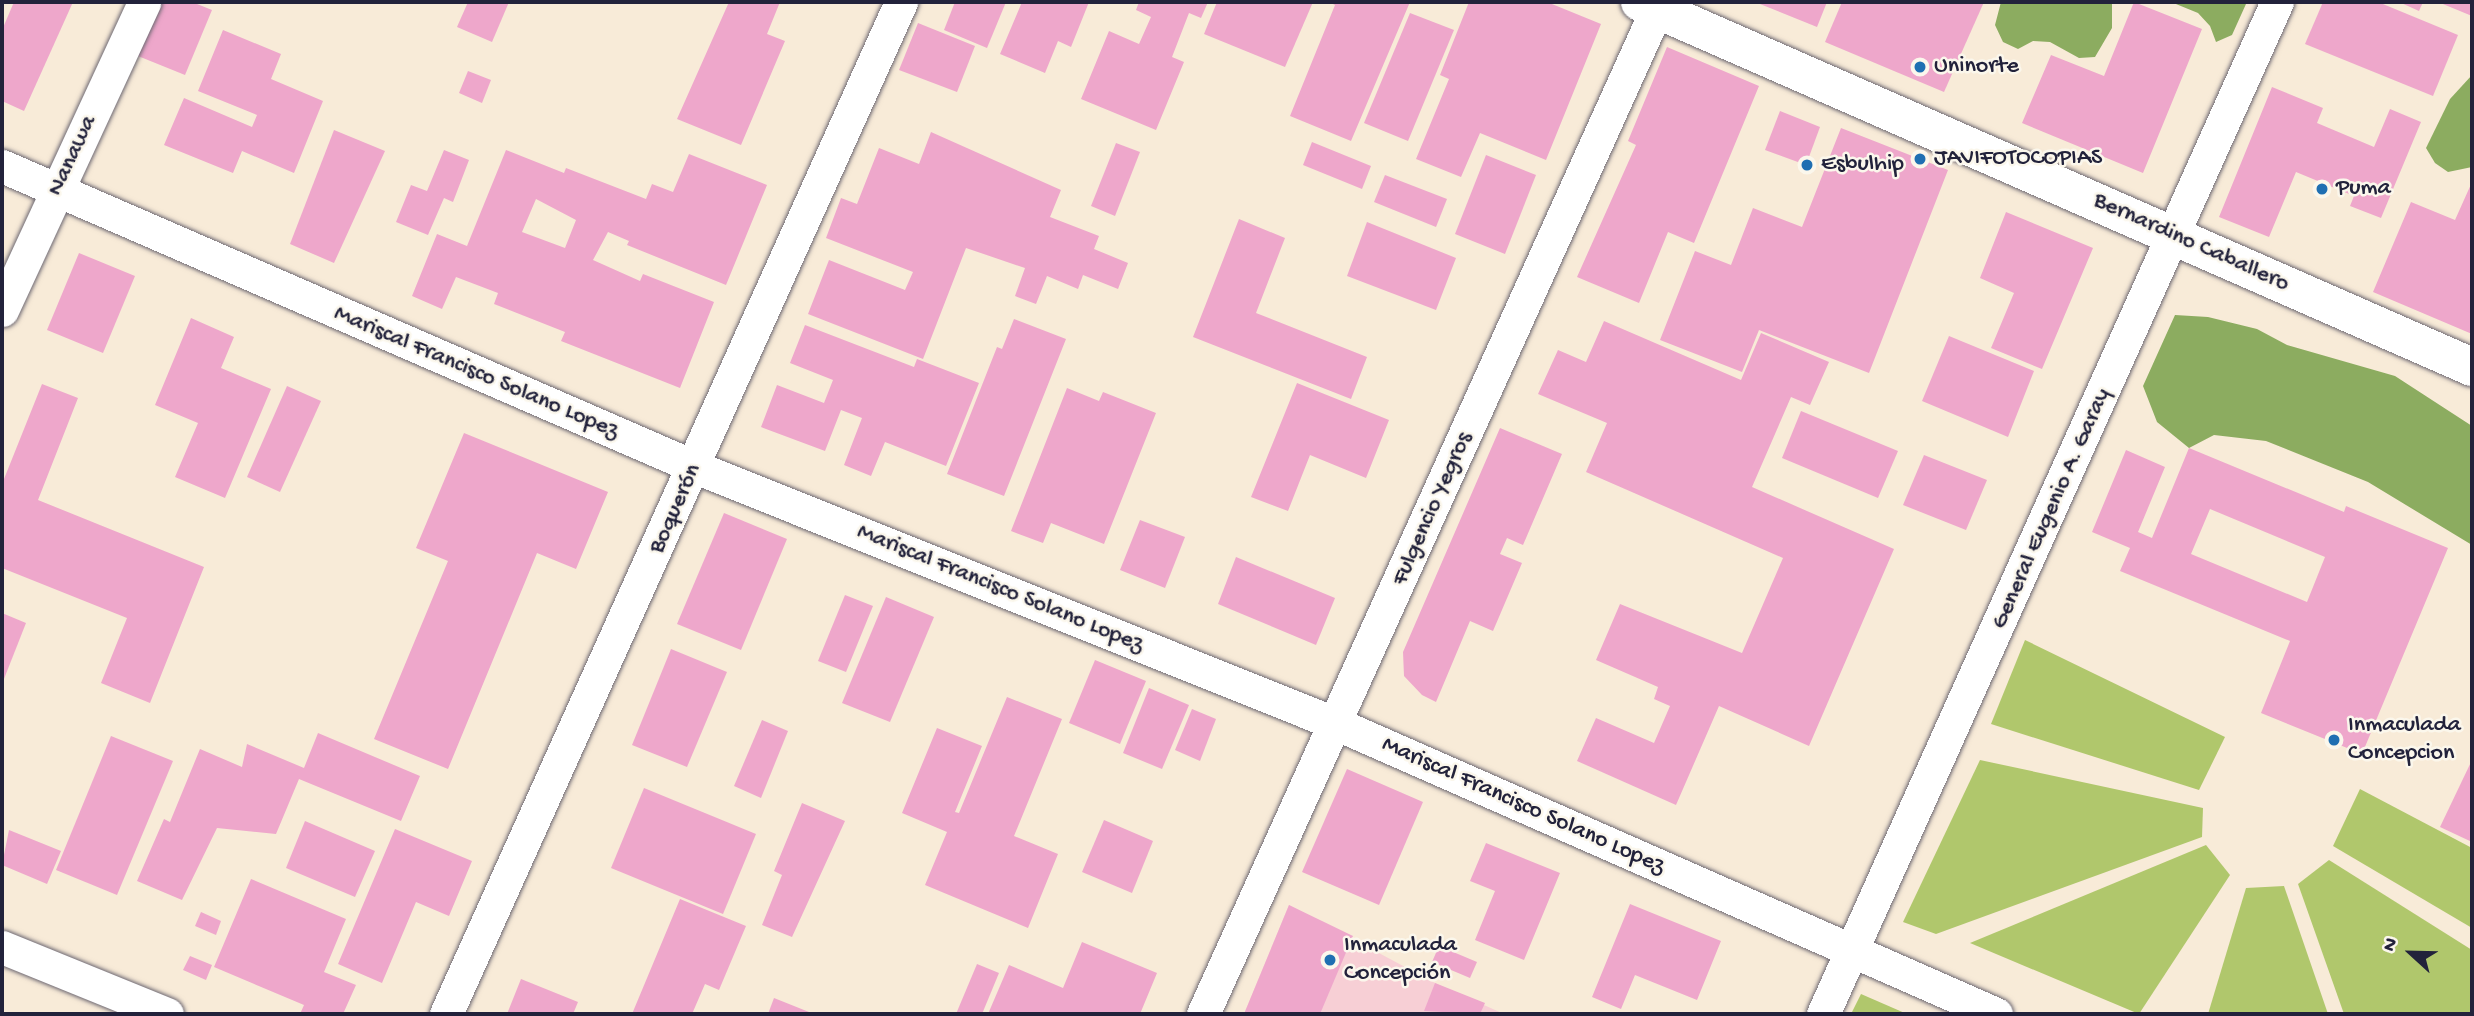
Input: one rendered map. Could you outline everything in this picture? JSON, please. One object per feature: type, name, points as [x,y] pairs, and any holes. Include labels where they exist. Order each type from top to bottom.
[{"type":"highway","name":"Bernardino Caballero","points":[[1652,4],[2472,367]]},
{"type":"street","name":"Nanawa","points":[[2,310],[144,2]]},
{"type":"street","name":"Boquerón","points":[[446,1014],[695,467],[901,2]]},
{"type":"street","name":"General Eugenio A. Garay","points":[[1823,1014],[1854,951],[2277,2]]},
{"type":"street","name":"Fulgencio Yegros","points":[[1203,1014],[1337,724],[1652,4]]},
{"type":"street","name":"Mariscal Francisco Solano Lopez","points":[[2,166],[695,467],[1337,724],[1996,1014]]},
{"type":"street","points":[[2,947],[167,1014]]},
{"type":"shaded area","name":"Inmaculada Concepción","points":[[1289,905],[1435,983],[1504,1014],[1244,1014]]},
{"type":"green space","points":[[2001,2],[2112,2],[2112,28],[2095,57],[2079,58],[2050,42],[2033,41],[2018,49],[2003,42],[1995,25]]},
{"type":"green space","points":[[2171,2],[2246,4],[2232,35],[2216,42],[2210,26],[2198,13]]},
{"type":"green space","points":[[2472,75],[2472,167],[2448,172],[2435,163],[2426,148],[2450,99]]},
{"type":"green space","points":[[2175,315],[2208,317],[2257,329],[2287,345],[2395,376],[2472,426],[2472,545],[2368,482],[2266,441],[2214,435],[2189,448],[2157,422],[2143,386]]},
{"type":"green space","points":[[2025,640],[2225,737],[2199,790],[1991,724]]},
{"type":"green space","points":[[1980,760],[2203,808],[2202,837],[1936,934],[1903,922]]},
{"type":"green space","points":[[2360,789],[2472,848],[2472,928],[2333,846]]},
{"type":"green space","points":[[2206,845],[2230,875],[2139,1014],[1970,943]]},
{"type":"green space","points":[[2329,860],[2472,950],[2472,1014],[2344,1014],[2298,884]]},
{"type":"green space","points":[[2284,886],[2328,1014],[2208,1014],[2246,888]]},
{"type":"green space","points":[[1861,994],[1907,1014],[1851,1014]]},
{"type":"building","points":[[14,2],[73,2],[24,111],[2,101],[2,30]]},
{"type":"building","points":[[154,2],[192,2],[212,10],[185,75],[133,54]]},
{"type":"building","points":[[468,2],[509,2],[492,42],[457,27]]},
{"type":"building","points":[[729,2],[780,2],[767,34],[785,41],[741,145],[677,119]]},
{"type":"building","points":[[955,2],[1006,2],[987,48],[944,30]]},
{"type":"building","points":[[1022,2],[1089,2],[1071,47],[1058,41],[1045,73],[1000,54]]},
{"type":"building","points":[[1139,2],[1208,2],[1201,18],[1189,13],[1172,57],[1184,62],[1156,130],[1081,99],[1109,31],[1139,44],[1151,17],[1136,10]]},
{"type":"building","points":[[1217,2],[1313,2],[1285,67],[1204,34]]},
{"type":"building","points":[[1329,2],[1410,2],[1351,141],[1290,116],[1335,5]]},
{"type":"building","points":[[1469,2],[1547,2],[1601,24],[1546,160],[1480,133],[1461,177],[1416,159],[1449,79],[1440,75]]},
{"type":"building","points":[[1755,2],[1827,2],[1817,27]]},
{"type":"building","name":"Uninorte","points":[[1842,2],[1984,2],[1944,92],[1825,42]]},
{"type":"building","points":[[2134,2],[2202,29],[2143,173],[2022,123],[2051,55],[2104,76]]},
{"type":"building","points":[[2323,2],[2378,2],[2458,35],[2433,96],[2305,44]]},
{"type":"building","points":[[2399,2],[2423,2],[2419,11]]},
{"type":"building","points":[[2438,2],[2472,2],[2472,16]]},
{"type":"building","points":[[1410,13],[1454,30],[1408,141],[1364,123]]},
{"type":"building","points":[[918,23],[975,46],[957,92],[899,70]]},
{"type":"building","points":[[223,30],[281,54],[271,79],[323,101],[294,173],[242,151],[233,173],[164,145],[184,98],[252,127],[257,115],[198,91]]},
{"type":"building","points":[[1667,47],[1759,86],[1694,243],[1668,232],[1639,303],[1577,277],[1636,145],[1628,141]]},
{"type":"building","points":[[468,71],[491,80],[482,103],[459,93]]},
{"type":"building","points":[[2272,87],[2323,108],[2317,123],[2374,147],[2390,109],[2421,122],[2381,218],[2350,206],[2354,196],[2296,172],[2269,237],[2219,217]]},
{"type":"building","points":[[1780,111],[1820,127],[1806,165],[1765,150]]},
{"type":"building","points":[[1841,128],[1948,170],[1869,373],[1759,330],[1742,372],[1660,340],[1695,251],[1731,265],[1753,208],[1802,227]]},
{"type":"building","points":[[334,130],[385,151],[334,263],[290,244]]},
{"type":"building","points":[[931,132],[1061,190],[1050,217],[1099,236],[1094,249],[1128,263],[1118,289],[1083,275],[1078,289],[1047,276],[1036,304],[1015,296],[1025,268],[966,248],[923,359],[808,314],[829,260],[905,290],[913,272],[826,238],[841,198],[857,204],[879,148],[919,164]]},
{"type":"building","points":[[1312,142],[1371,166],[1362,189],[1303,165]]},
{"type":"building","points":[[1116,143],[1140,152],[1115,216],[1091,206]]},
{"type":"building","points":[[444,150],[469,160],[453,202],[444,198],[428,235],[396,222],[411,185],[427,191]]},
{"type":"building","points":[[506,150],[564,173],[566,168],[646,199],[652,184],[673,192],[689,154],[767,185],[726,285],[627,245],[629,241],[608,232],[593,260],[640,281],[643,274],[714,302],[680,388],[561,341],[565,332],[494,304],[498,293],[456,277],[442,309],[412,296],[437,234],[467,246]],"holes":[[[536,199],[576,220],[565,248],[522,232]]]},
{"type":"building","points":[[1486,155],[1536,175],[1505,254],[1455,234]]},
{"type":"building","points":[[1385,175],[1447,199],[1436,227],[1374,202]]},
{"type":"building","points":[[2472,182],[2472,334],[2373,292],[2411,202],[2455,220]]},
{"type":"building","points":[[2006,212],[2093,248],[2042,369],[1991,348],[2014,293],[1980,278]]},
{"type":"building","points":[[1239,219],[1285,238],[1256,313],[1367,357],[1351,399],[1193,337]]},
{"type":"building","points":[[1367,222],[1456,258],[1436,310],[1347,276]]},
{"type":"building","points":[[79,253],[135,276],[103,353],[47,330]]},
{"type":"building","points":[[191,318],[234,337],[221,368],[271,389],[225,498],[175,477],[198,423],[155,405]]},
{"type":"building","points":[[1014,319],[1066,339],[1004,496],[947,474],[997,347],[1002,349]]},
{"type":"building","points":[[1604,321],[1741,380],[1761,333],[1829,362],[1810,405],[1791,397],[1752,487],[1894,549],[1809,746],[1719,706],[1676,805],[1577,761],[1596,718],[1654,743],[1670,706],[1654,699],[1658,687],[1596,660],[1620,604],[1742,653],[1783,558],[1586,472],[1607,423],[1538,394],[1558,350],[1586,362]]},
{"type":"building","points":[[805,325],[914,367],[917,359],[979,383],[946,466],[885,442],[871,476],[844,465],[862,418],[841,410],[825,451],[761,427],[777,385],[824,403],[833,380],[790,363]]},
{"type":"building","points":[[1949,336],[2034,371],[2008,437],[1922,401]]},
{"type":"building","points":[[1297,383],[1389,420],[1366,478],[1310,455],[1288,511],[1251,497]]},
{"type":"building","points":[[42,384],[78,398],[38,500],[204,567],[150,703],[101,683],[127,618],[2,568],[2,484]]},
{"type":"building","points":[[287,386],[321,401],[280,492],[247,477]]},
{"type":"building","points":[[1067,388],[1099,401],[1103,392],[1156,413],[1104,544],[1051,523],[1043,543],[1011,531]]},
{"type":"building","points":[[1801,411],[1898,451],[1878,498],[1782,458]]},
{"type":"building","points":[[1500,428],[1562,454],[1523,545],[1507,538],[1500,554],[1522,563],[1493,631],[1470,621],[1436,702],[1422,695],[1404,676],[1403,652]]},
{"type":"building","points":[[464,433],[608,492],[576,569],[537,553],[448,769],[374,739],[448,561],[416,548]]},
{"type":"building","points":[[2189,448],[2344,512],[2346,506],[2448,548],[2362,754],[2261,713],[2290,641],[2120,571],[2130,548],[2092,532],[2126,450],[2165,467],[2138,532],[2152,538]],"holes":[[[2210,509],[2325,557],[2307,602],[2191,554]]]},
{"type":"building","points":[[1924,455],[1987,480],[1966,530],[1903,505]]},
{"type":"building","points":[[724,513],[787,539],[741,650],[677,624]]},
{"type":"building","points":[[1140,520],[1185,537],[1165,588],[1120,570]]},
{"type":"building","points":[[1236,557],[1335,598],[1316,645],[1218,604]]},
{"type":"building","points":[[845,595],[873,606],[846,672],[818,661]]},
{"type":"building","points":[[886,597],[934,617],[890,722],[842,703]]},
{"type":"building","points":[[2,613],[26,623],[2,684]]},
{"type":"building","points":[[671,649],[727,672],[687,767],[632,745]]},
{"type":"building","points":[[1095,660],[1146,681],[1120,744],[1069,723]]},
{"type":"building","points":[[1149,688],[1189,705],[1162,769],[1123,753]]},
{"type":"building","points":[[1007,697],[1062,719],[1014,836],[1058,854],[1028,928],[925,885],[947,832],[902,813],[937,728],[982,746],[955,812],[959,813]]},
{"type":"building","points":[[1192,709],[1216,719],[1200,761],[1175,750]]},
{"type":"building","points":[[762,720],[788,731],[761,798],[734,786]]},
{"type":"building","points":[[318,733],[420,776],[401,821],[299,779],[276,834],[217,828],[182,900],[137,881],[164,819],[170,822],[200,749],[242,767],[247,744],[304,768]]},
{"type":"building","points":[[111,736],[173,761],[117,895],[56,870]]},
{"type":"building","points":[[2472,760],[2472,842],[2440,827]]},
{"type":"building","points":[[1347,769],[1423,802],[1379,905],[1302,872]]},
{"type":"building","points":[[644,788],[756,834],[723,914],[611,868]]},
{"type":"building","points":[[802,803],[845,821],[792,937],[762,925],[782,875],[774,871]]},
{"type":"building","points":[[1104,820],[1153,841],[1132,893],[1082,872]]},
{"type":"building","points":[[305,821],[375,851],[355,897],[286,868]]},
{"type":"building","points":[[395,829],[472,861],[449,916],[416,902],[382,983],[338,964]]},
{"type":"building","points":[[9,830],[61,851],[47,884],[2,865]]},
{"type":"building","points":[[1486,843],[1560,873],[1524,960],[1475,940],[1495,891],[1470,881]]},
{"type":"building","points":[[251,879],[346,919],[324,972],[356,985],[343,1014],[300,1014],[304,1005],[214,967]]},
{"type":"building","points":[[680,899],[746,926],[719,990],[705,984],[692,1014],[632,1014]]},
{"type":"building","points":[[1630,904],[1721,941],[1697,1000],[1635,975],[1621,1009],[1592,997]]},
{"type":"building","points":[[1289,905],[1353,936],[1320,1014],[1244,1014]]},
{"type":"building","points":[[201,912],[221,921],[216,935],[195,926]]},
{"type":"building","points":[[1082,942],[1157,973],[1140,1014],[988,1014],[1009,965],[1063,988]]},
{"type":"building","points":[[1439,946],[1477,962],[1470,978],[1432,962]]},
{"type":"building","points":[[190,956],[212,965],[206,980],[183,970]]},
{"type":"building","points":[[977,964],[999,973],[982,1014],[956,1014]]},
{"type":"building","points":[[521,979],[578,1002],[573,1014],[507,1014]]},
{"type":"building","points":[[1435,983],[1485,1003],[1480,1014],[1424,1011]]},
{"type":"building","points":[[774,998],[814,1014],[768,1014]]},
{"type":"place","name":"Uninorte","points":[[1920,67]]},
{"type":"place","name":"JAVIFOTOCOPIAS","points":[[1920,159]]},
{"type":"place","name":"Esbulhip","points":[[1807,165]]},
{"type":"place","name":"Puma","points":[[2322,189]]},
{"type":"place","name":"Inmaculada Concepcion","points":[[2334,740]]},
{"type":"place","name":"Inmaculada Concepción","points":[[1330,960]]}]
